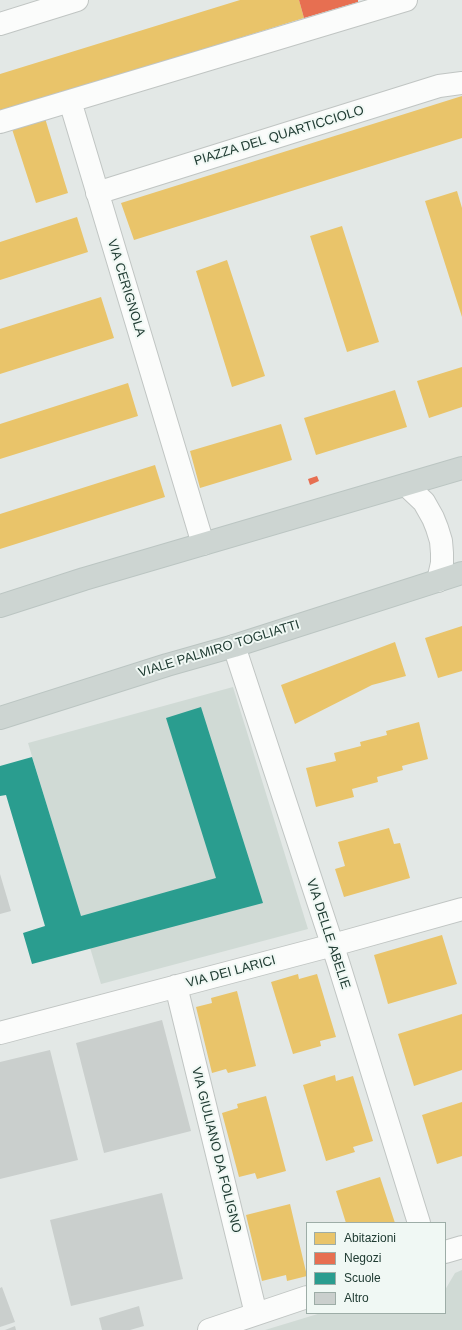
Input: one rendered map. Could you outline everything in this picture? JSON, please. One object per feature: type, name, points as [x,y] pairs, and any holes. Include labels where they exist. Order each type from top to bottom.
[{"type":"main road","points":[[0,606],[84,579],[462,468]]},
{"type":"main road","name":"VIALE PALMIRO TOGLIATTI","points":[[0,718],[167,665],[234,646],[462,573]]},
{"type":"street","points":[[0,24],[77,0]]},
{"type":"street","points":[[0,122],[406,0]]},
{"type":"street","name":"PIAZZA DEL QUARTICCIOLO","points":[[97,193],[439,86],[462,83]]},
{"type":"street","name":"VIA CERIGNOLA","points":[[70,101],[203,544]]},
{"type":"street","points":[[406,485],[424,502],[437,528],[441,541],[442,553],[442,563],[438,580]]},
{"type":"street","name":"VIA DELLE ABELIE","points":[[234,646],[332,945],[419,1222]]},
{"type":"street","name":"VIA DEI LARICI","points":[[0,1033],[462,909]]},
{"type":"street","name":"VIA GIULIANO DA FOLIGNO","points":[[176,986],[256,1314]]},
{"type":"street","points":[[446,1252],[462,1246]]},
{"type":"street","points":[[209,1330],[306,1297]]},
{"type":"shaded area","points":[[233,687],[308,929],[101,984],[28,743]]},
{"type":"shaded area","points":[[462,1270],[462,1330],[265,1330],[318,1314],[446,1314],[446,1288],[455,1273]]},
{"type":"building: Abitazioni","points":[[240,0],[299,0],[304,18],[0,112],[0,74]]},
{"type":"building: Abitazioni","points":[[462,96],[462,138],[134,240],[121,203]]},
{"type":"building: Abitazioni","points":[[44,115],[68,193],[36,203],[11,126]]},
{"type":"building: Abitazioni","points":[[457,191],[462,208],[462,317],[425,201]]},
{"type":"building: Abitazioni","points":[[77,217],[88,252],[0,280],[0,242]]},
{"type":"building: Abitazioni","points":[[342,226],[379,342],[347,352],[310,236]]},
{"type":"building: Abitazioni","points":[[227,260],[265,376],[232,387],[196,271]]},
{"type":"building: Abitazioni","points":[[101,297],[114,338],[0,374],[0,329]]},
{"type":"building: Abitazioni","points":[[462,367],[462,407],[429,418],[417,381]]},
{"type":"building: Abitazioni","points":[[128,383],[138,416],[0,459],[0,424]]},
{"type":"building: Abitazioni","points":[[395,390],[407,427],[316,455],[304,418]]},
{"type":"building: Abitazioni","points":[[281,424],[292,460],[200,488],[190,451]]},
{"type":"building: Abitazioni","points":[[155,465],[165,497],[0,549],[0,514]]},
{"type":"building: Abitazioni","points":[[462,626],[462,671],[438,678],[425,638]]},
{"type":"building: Abitazioni","points":[[395,642],[406,676],[372,685],[295,724],[281,685]]},
{"type":"building: Abitazioni","points":[[419,722],[428,759],[402,766],[403,770],[377,777],[378,782],[352,789],[354,797],[316,807],[306,768],[336,761],[334,753],[361,746],[360,742],[387,735],[386,731]]},
{"type":"building: Abitazioni","points":[[389,828],[394,844],[400,843],[410,878],[344,897],[335,869],[345,866],[338,842]]},
{"type":"building: Abitazioni","points":[[442,935],[457,984],[388,1004],[374,955]]},
{"type":"building: Abitazioni","points":[[298,974],[299,979],[317,974],[336,1037],[320,1041],[321,1046],[293,1054],[271,982]]},
{"type":"building: Abitazioni","points":[[237,991],[256,1066],[228,1073],[226,1069],[212,1073],[196,1007],[212,1003],[211,998]]},
{"type":"building: Abitazioni","points":[[462,1014],[462,1070],[414,1086],[398,1034]]},
{"type":"building: Abitazioni","points":[[335,1075],[336,1081],[353,1076],[373,1141],[353,1147],[355,1152],[326,1161],[303,1085]]},
{"type":"building: Abitazioni","points":[[266,1096],[286,1171],[257,1179],[255,1173],[239,1177],[222,1113],[238,1108],[237,1104]]},
{"type":"building: Abitazioni","points":[[462,1102],[462,1156],[437,1164],[422,1115]]},
{"type":"building: Abitazioni","points":[[380,1177],[395,1222],[346,1222],[336,1191]]},
{"type":"building: Abitazioni","points":[[290,1204],[306,1276],[287,1281],[286,1275],[262,1281],[246,1215]]},
{"type":"building: Negozi","points":[[299,0],[358,0],[358,2],[304,18]]},
{"type":"building: Negozi","points":[[317,476],[319,481],[310,485],[308,479]]},
{"type":"building: Scuole","points":[[201,707],[263,903],[32,964],[23,933],[45,926],[6,795],[0,796],[0,766],[32,757],[81,916],[216,878],[166,718]]},
{"type":"building: Altro","points":[[0,874],[11,911],[0,914]]},
{"type":"building: Altro","points":[[162,1020],[191,1131],[104,1153],[76,1043]]},
{"type":"building: Altro","points":[[50,1050],[78,1160],[0,1179],[0,1062]]},
{"type":"building: Altro","points":[[162,1193],[183,1279],[71,1306],[50,1220]]},
{"type":"building: Altro","points":[[2,1287],[15,1322],[0,1327],[0,1288]]},
{"type":"building: Altro","points":[[139,1306],[144,1326],[130,1330],[102,1330],[99,1318]]},
{"type":"building: Altro","points":[[15,1326],[16,1330],[5,1330]]}]
